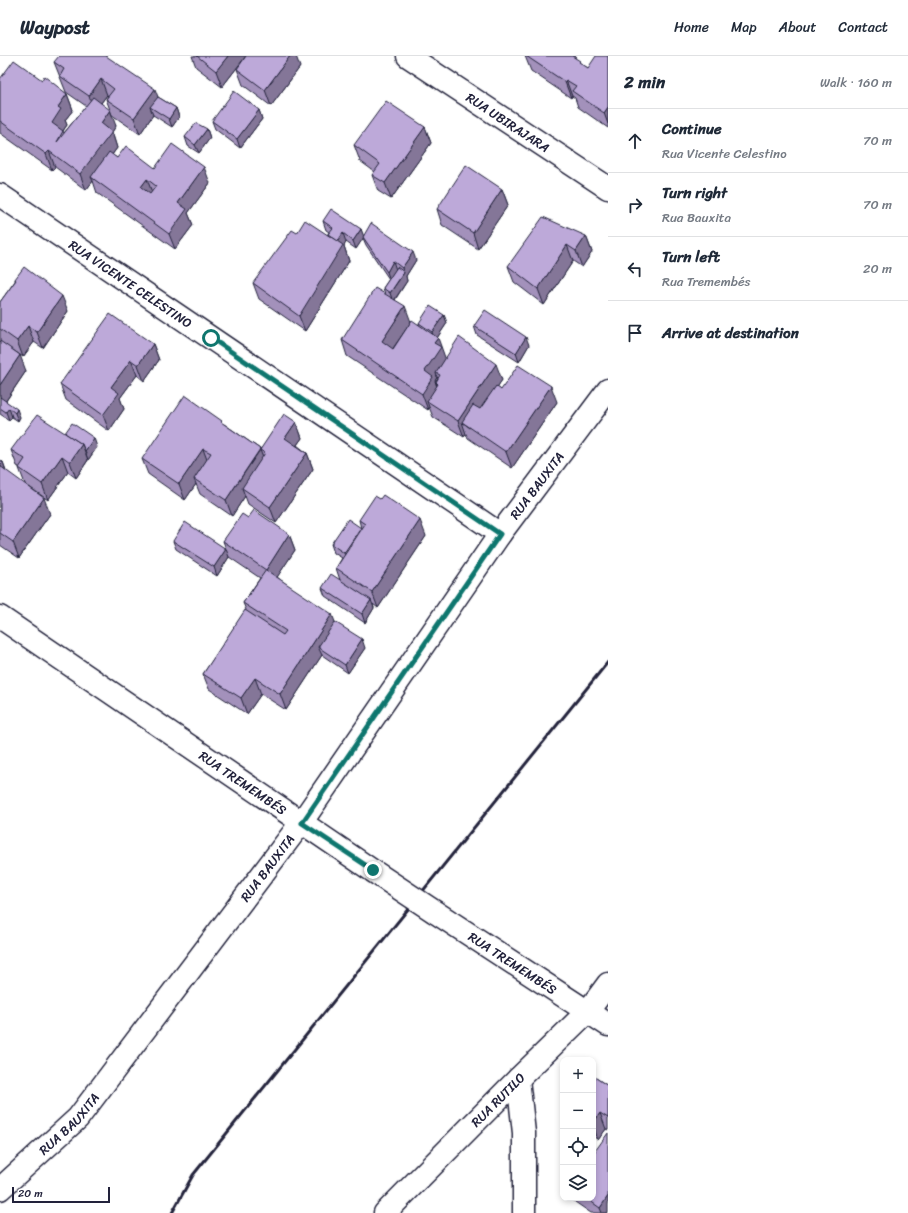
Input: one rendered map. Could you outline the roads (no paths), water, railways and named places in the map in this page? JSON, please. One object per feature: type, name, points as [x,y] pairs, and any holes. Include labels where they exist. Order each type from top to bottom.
[{"type":"street","name":"RUA UBIRAJARA","points":[[408,56],[608,188]]},
{"type":"street","name":"RUA VICENTE CELESTINO","points":[[0,195],[500,534]]},
{"type":"street","name":"RUA BAUXITA","points":[[0,1189],[78,1118],[302,823],[500,534],[608,390]]},
{"type":"street","name":"RUA TREMEMBÉS","points":[[0,617],[302,823],[608,1025]]},
{"type":"street","name":"RUA RUTILO","points":[[386,1213],[518,1078],[588,1011],[608,984]]},
{"type":"street","points":[[518,1078],[524,1133],[524,1213]]},
{"type":"railway","points":[[172,1213],[193,1175],[608,662]]}]
